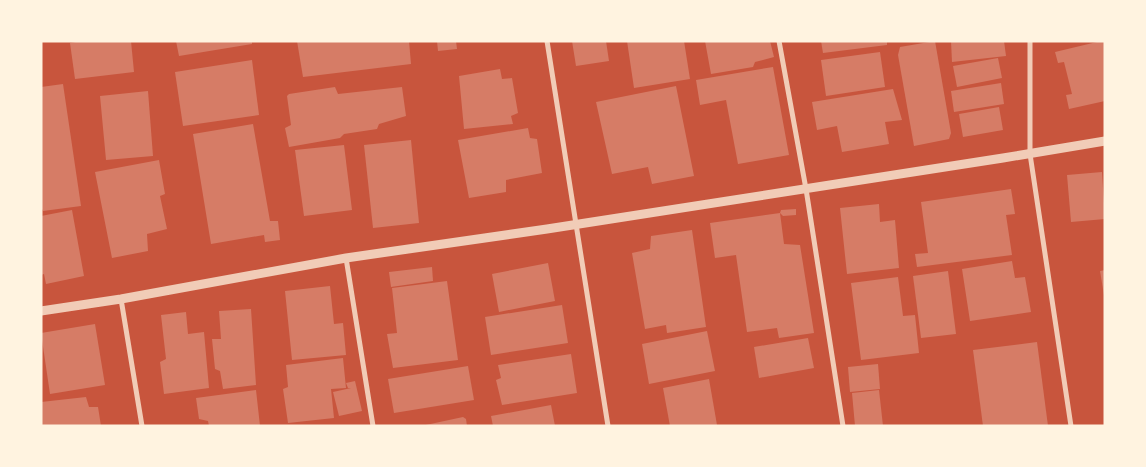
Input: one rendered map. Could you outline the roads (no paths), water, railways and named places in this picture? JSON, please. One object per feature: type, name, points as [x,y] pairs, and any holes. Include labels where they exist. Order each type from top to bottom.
[{"type":"street","points":[[547,41],[608,426]]},
{"type":"street","points":[[779,41],[806,189],[843,426]]},
{"type":"street","points":[[1030,41],[1030,154],[1071,426]]},
{"type":"street","points":[[41,311],[121,299],[346,258],[576,225],[1105,141]]},
{"type":"street","points":[[346,258],[373,426]]},
{"type":"street","points":[[121,299],[142,426]]}]
